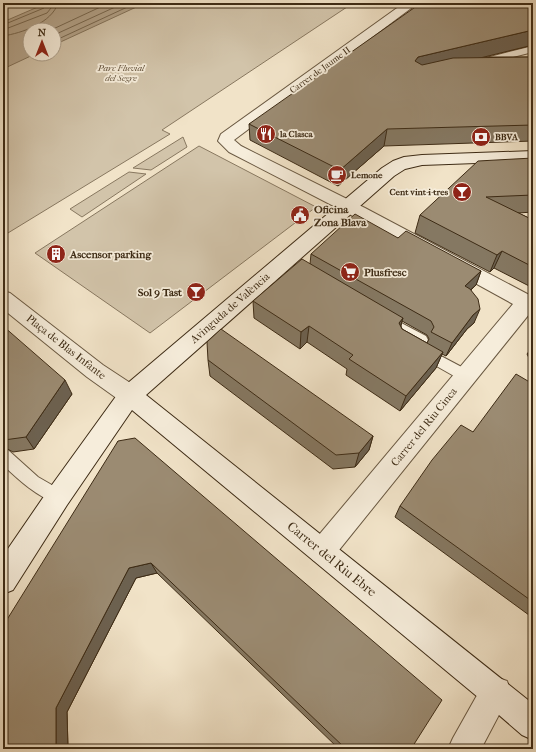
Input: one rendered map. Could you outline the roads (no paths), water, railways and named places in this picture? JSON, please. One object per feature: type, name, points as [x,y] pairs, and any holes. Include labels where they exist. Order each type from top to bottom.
[{"type":"street","name":"Carrer de Jaume II","points":[[347,206],[231,147],[226,141],[227,137],[412,3]]},
{"type":"street","name":"Avinguda de València","points":[[3,580],[58,497],[130,395],[290,263],[347,206],[388,172],[399,165],[410,161],[533,156]]},
{"type":"street","points":[[347,206],[530,304]]},
{"type":"street","name":"Plaça de Blas Infante","points":[[3,298],[95,371],[130,395]]},
{"type":"street","name":"Carrer del Riu Cinca","points":[[322,551],[466,376],[530,304]]},
{"type":"street","name":"Carrer del Riu Ebre","points":[[130,395],[496,692],[533,724]]},
{"type":"street","points":[[464,749],[496,692]]},
{"type":"lane","points":[[471,64],[533,49]]},
{"type":"lane","points":[[421,340],[373,318],[466,376]]},
{"type":"lane","points":[[3,455],[32,482],[58,497]]},
{"type":"water","points":[[47,3],[145,3],[62,41],[62,22],[22,22],[22,60],[3,69],[3,22]]},
{"type":"place","name":"la Clasca","points":[[266,134]]},
{"type":"place","name":"BBVA","points":[[481,137]]},
{"type":"place","name":"Lemone","points":[[337,175]]},
{"type":"place","name":"Cent vint-i-tres","points":[[462,192]]},
{"type":"place","name":"Oficina Zona Blava","points":[[300,215]]},
{"type":"place","name":"Ascensor parking","points":[[56,254]]},
{"type":"place","name":"Plusfresc","points":[[350,272]]},
{"type":"place","name":"Sol 9 Tast","points":[[196,292]]},
{"type":"park label","name":"Parc Fluvial del Segre","points":[[121,74]]}]
